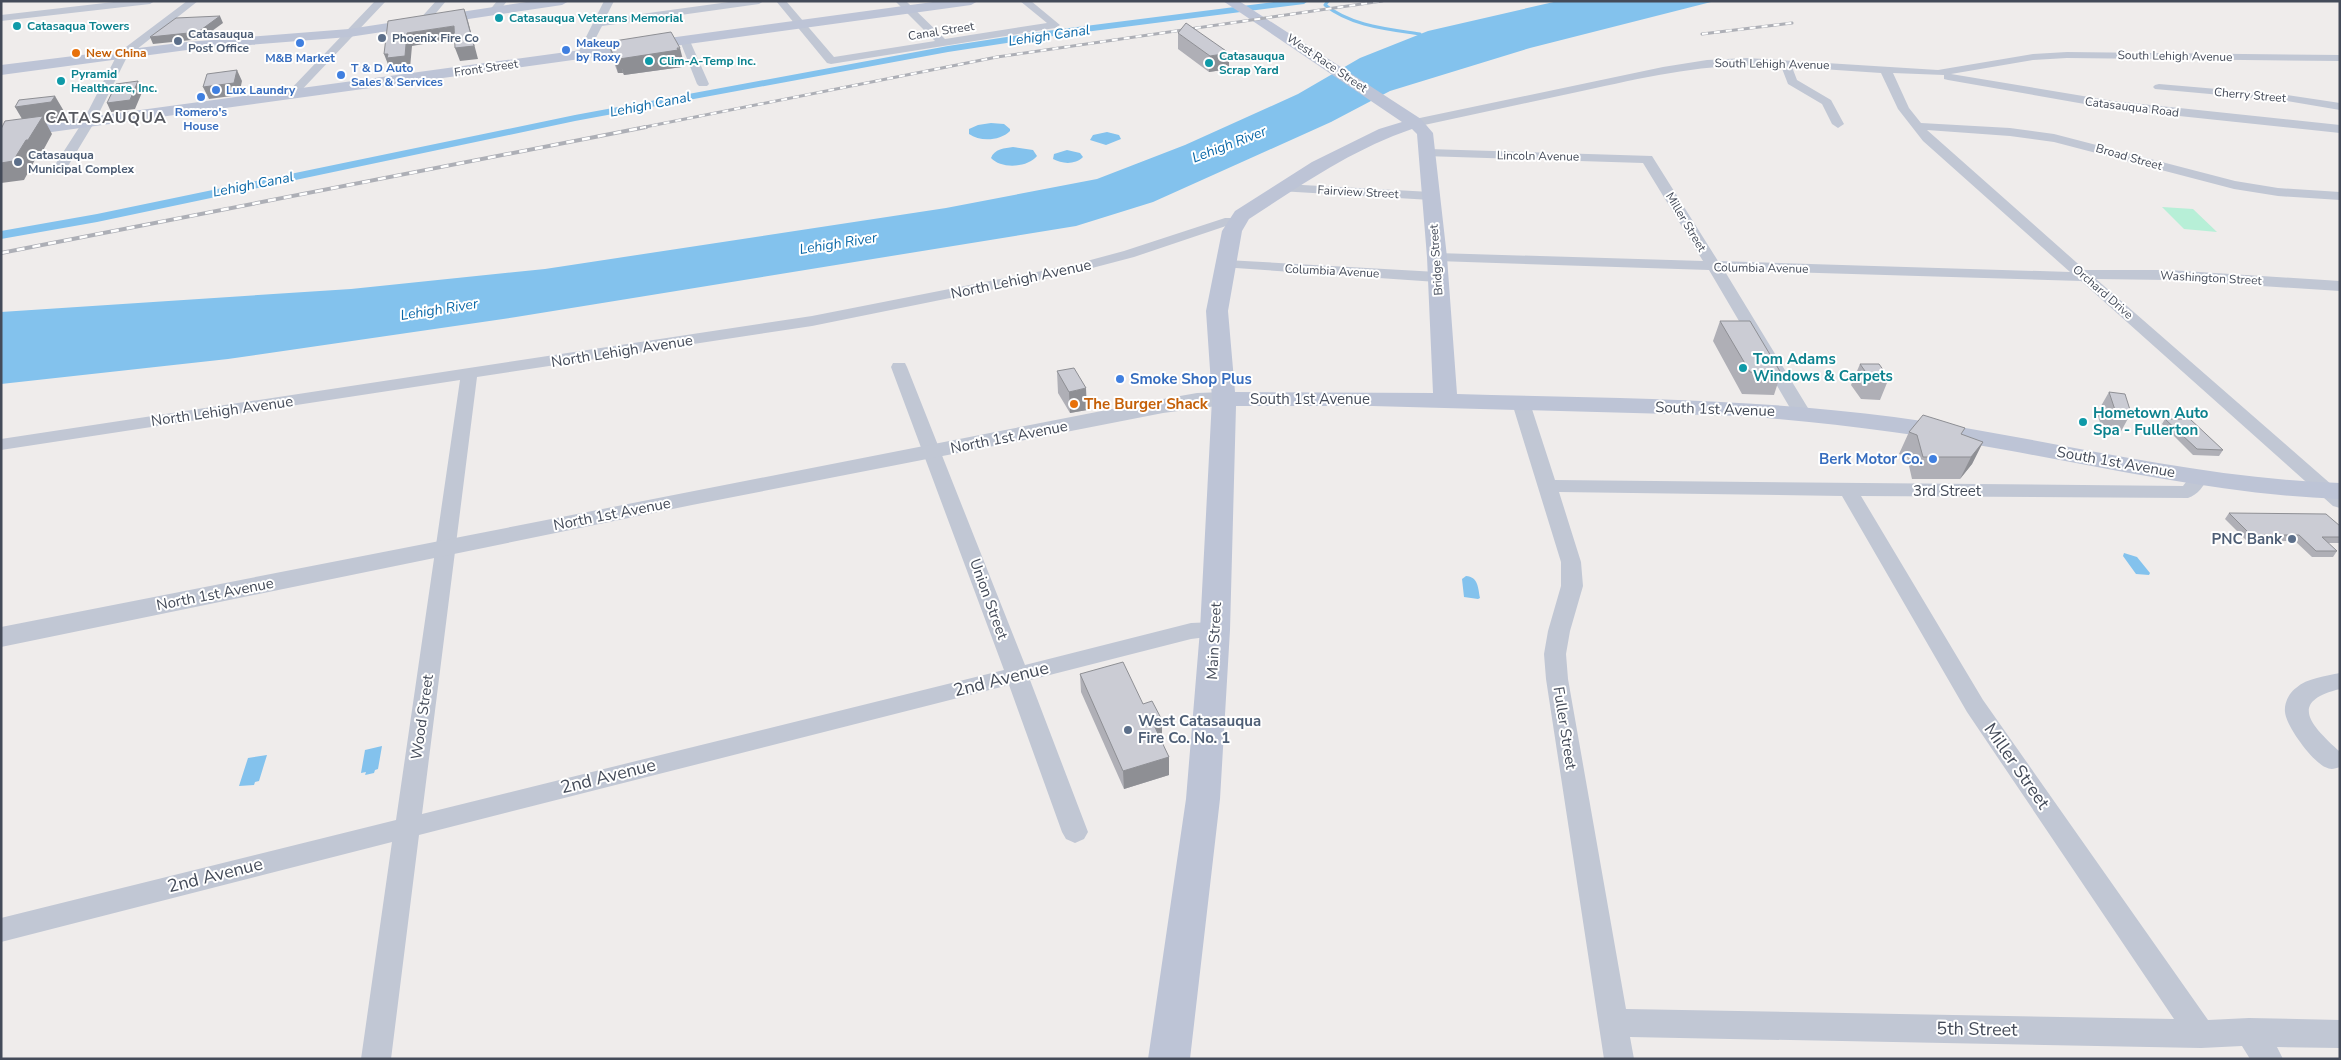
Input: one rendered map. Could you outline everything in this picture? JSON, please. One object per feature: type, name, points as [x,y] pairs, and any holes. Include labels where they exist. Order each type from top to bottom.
[{"type":"main road","points":[[1,70],[219,43],[349,33],[422,23],[498,6],[562,1]]},
{"type":"main road","name":"Front Street","points":[[1,134],[800,25],[904,6],[971,1]]},
{"type":"main road","name":"West Race Street","points":[[1239,6],[1415,123]]},
{"type":"main road","name":"Bridge Street","points":[[1415,123],[1425,133],[1428,153],[1445,401]]},
{"type":"main road","name":"South Lehigh Avenue","points":[[1236,222],[1284,188],[1338,156],[1385,133],[1415,123]]},
{"type":"main road","name":"Main Street","points":[[1169,1059],[1203,799],[1215,630],[1224,399],[1217,311],[1236,222]]},
{"type":"main road","name":"South 1st Avenue","points":[[1224,399],[1445,401],[1742,409],[1802,414],[1927,428],[2194,485]]},
{"type":"main road","name":"3rd Street","points":[[2194,485],[2264,486],[2336,495]]},
{"type":"street","points":[[1,18],[150,1]]},
{"type":"street","points":[[58,171],[88,123],[122,54],[193,1]]},
{"type":"street","points":[[291,95],[381,1]]},
{"type":"street","points":[[422,23],[441,1]]},
{"type":"street","points":[[582,55],[609,1]]},
{"type":"street","points":[[598,22],[759,1]]},
{"type":"street","points":[[781,1],[800,25]]},
{"type":"street","name":"Canal Street","points":[[800,25],[831,61],[1056,26],[1025,1]]},
{"type":"street","points":[[904,6],[943,43]]},
{"type":"street","points":[[685,41],[702,84]]},
{"type":"street","name":"South Lehigh Avenue","points":[[1415,123],[1689,65],[1725,61],[1886,69],[1925,73],[1951,72],[2033,57],[2067,55],[2340,58]]},
{"type":"street","points":[[1785,63],[1792,82],[1827,102],[1838,124]]},
{"type":"street","name":"Orchard Drive","points":[[1886,69],[1904,109],[1916,126],[2336,495]]},
{"type":"street","name":"Catasauqua Road","points":[[1925,73],[2122,106],[2340,129]]},
{"type":"street","name":"Cherry Street","points":[[2159,87],[2278,97],[2340,107]]},
{"type":"street","points":[[2306,91],[2319,103]]},
{"type":"street","name":"Broad Street","points":[[1916,126],[1988,130],[2039,136],[2094,147],[2234,185],[2278,192],[2340,196]]},
{"type":"street","name":"Lincoln Avenue","points":[[1428,153],[1647,159]]},
{"type":"street","name":"Miller Street","points":[[1647,159],[1754,330],[1802,414]]},
{"type":"street","name":"Fairview Street","points":[[1284,188],[1431,196]]},
{"type":"street","name":"North Lehigh Avenue","points":[[1,445],[470,375],[812,321],[1079,268],[1129,254],[1225,222],[1236,222]]},
{"type":"street","name":"Columbia Avenue","points":[[1226,264],[1437,267],[1713,266],[2084,275]]},
{"type":"street","name":"Washington Street","points":[[2084,275],[2183,276],[2340,286]]},
{"type":"street","name":"Union Street","points":[[899,367],[972,553],[1074,832]]},
{"type":"street","name":"Wood Street","points":[[376,1059],[406,826],[470,375]]},
{"type":"street","name":"North 1st Avenue","points":[[1,636],[1163,406],[1197,400],[1224,399]]},
{"type":"street","name":"Fuller Street","points":[[1522,403],[1571,562],[1572,586],[1559,631],[1555,654],[1557,679],[1619,1059]]},
{"type":"street","name":"3rd Street","points":[[1547,486],[1848,490],[2194,485]]},
{"type":"street","name":"Miller Street","points":[[1848,490],[1996,739],[2058,825],[2201,1034]]},
{"type":"street","name":"2nd Avenue","points":[[1,930],[406,826],[1191,632],[1215,630]]},
{"type":"street","points":[[2332,760],[2308,737],[2299,722],[2296,710],[2299,699],[2307,690],[2320,684],[2340,681]]},
{"type":"street","name":"5th Street","points":[[1613,1023],[1872,1026],[2201,1034],[2249,1032],[2340,1034]]},
{"type":"street","points":[[2249,1032],[2268,1059]]},
{"type":"green space","points":[[2162,207],[2193,209],[2217,232],[2184,229]]},
{"type":"water","name":"Lehigh River","points":[[1558,1],[1715,1],[1530,48],[1390,91],[1331,122],[1153,202],[1076,226],[516,317],[228,359],[1,384],[1,312],[351,289],[545,269],[946,208],[1097,179],[1185,145],[1298,94],[1360,58],[1428,31]]},
{"type":"water","points":[[991,123],[1004,124],[1010,131],[1001,137],[990,139],[974,137],[969,134],[969,129]]},
{"type":"water","points":[[1107,132],[1119,135],[1121,139],[1106,145],[1090,140],[1093,135]]},
{"type":"water","points":[[1013,147],[1033,150],[1037,156],[1027,163],[1014,166],[995,162],[991,158],[997,151]]},
{"type":"water","points":[[1067,150],[1080,153],[1083,157],[1080,160],[1068,163],[1053,159],[1054,154]]},
{"type":"water","points":[[2124,553],[2137,557],[2150,573],[2149,575],[2136,574],[2123,556]]},
{"type":"water","points":[[1466,576],[1475,580],[1480,598],[1464,597],[1462,579]]},
{"type":"water","points":[[382,746],[378,769],[374,773],[365,775],[366,772],[361,773],[365,750]]},
{"type":"water","points":[[267,755],[259,781],[255,782],[254,785],[239,786],[248,758]]},
{"type":"building","points":[[464,9],[474,46],[455,48],[454,26],[407,33],[405,56],[387,58],[388,54],[384,54],[388,21]]},
{"type":"building","points":[[220,16],[198,32],[150,37],[176,18]]},
{"type":"building","points":[[1186,23],[1229,53],[1210,56],[1178,33]]},
{"type":"building","points":[[671,32],[680,48],[677,48],[678,50],[619,59],[619,57],[614,57],[608,42]]},
{"type":"building","points":[[237,70],[234,83],[203,87],[207,74]]},
{"type":"building","points":[[138,81],[130,100],[107,103],[116,84]]},
{"type":"building","points":[[55,96],[51,102],[15,107],[19,100]]},
{"type":"building","points":[[43,116],[13,161],[1,163],[1,129],[5,121]]},
{"type":"building","points":[[1720,321],[1750,321],[1781,373],[1750,372]]},
{"type":"building","points":[[1860,364],[1879,364],[1889,378],[1870,378]]},
{"type":"building","points":[[1074,368],[1086,388],[1069,392],[1057,371]]},
{"type":"building","points":[[2109,392],[2125,394],[2131,413],[2115,410]]},
{"type":"building","points":[[1923,415],[1965,428],[1961,434],[1983,442],[1971,457],[1923,457],[1917,435],[1909,432]]},
{"type":"building","points":[[2165,419],[2190,419],[2223,450],[2197,449]]},
{"type":"building","name":"PNC Bank","points":[[2229,513],[2326,514],[2340,526],[2340,537],[2322,537],[2337,551],[2316,551],[2299,535],[2251,535]]},
{"type":"building","name":"West Catasauqua Fire Co. No. 1","points":[[1123,662],[1143,704],[1152,701],[1162,720],[1153,723],[1169,757],[1123,771],[1080,674]]},
{"type":"waterway","name":"Lehigh Canal","points":[[1,235],[97,218],[575,118],[948,49],[1046,34],[1304,1]]},
{"type":"waterway","points":[[1328,1],[1325,5],[1346,18],[1370,26],[1420,34]]},
{"type":"railway","points":[[640,128],[997,57],[1382,1]]},
{"type":"railway","points":[[1702,34],[1792,23]]},
{"type":"railway","points":[[1,253],[646,127]]},
{"type":"place","name":"Catasauqua Veterans Memorial","points":[[499,18]]},
{"type":"place","name":"Catasaqua Towers","points":[[17,26]]},
{"type":"place","name":"Phoenix Fire Co","points":[[382,38]]},
{"type":"place","name":"Catasauqua Post Office","points":[[178,41]]},
{"type":"place","name":"M&B Market","points":[[300,43]]},
{"type":"place","name":"Makeup by Roxy","points":[[566,50]]},
{"type":"place","name":"New China","points":[[76,53]]},
{"type":"place","name":"Clim-A-Temp Inc.","points":[[649,61]]},
{"type":"place","name":"Catasauqua Scrap Yard","points":[[1209,63]]},
{"type":"place","name":"T & D Auto Sales & Services","points":[[341,75]]},
{"type":"place","name":"Pyramid Healthcare, Inc.","points":[[61,81]]},
{"type":"place","name":"Lux Laundry","points":[[216,90]]},
{"type":"place","name":"Romero's House","points":[[201,97]]},
{"type":"place","name":"Catasauqua Municipal Complex","points":[[18,162]]},
{"type":"place","name":"Tom Adams Windows & Carpets","points":[[1743,368]]},
{"type":"place","name":"Smoke Shop Plus","points":[[1120,379]]},
{"type":"place","name":"The Burger Shack","points":[[1074,404]]},
{"type":"place","name":"Hometown Auto Spa - Fullerton","points":[[2083,422]]},
{"type":"place","name":"Berk Motor Co.","points":[[1933,459]]},
{"type":"place","name":"PNC Bank","points":[[2292,539]]},
{"type":"place","name":"West Catasauqua Fire Co. No. 1","points":[[1128,730]]},
{"type":"district","name":"CATASAUQUA","points":[[106,117]]}]
